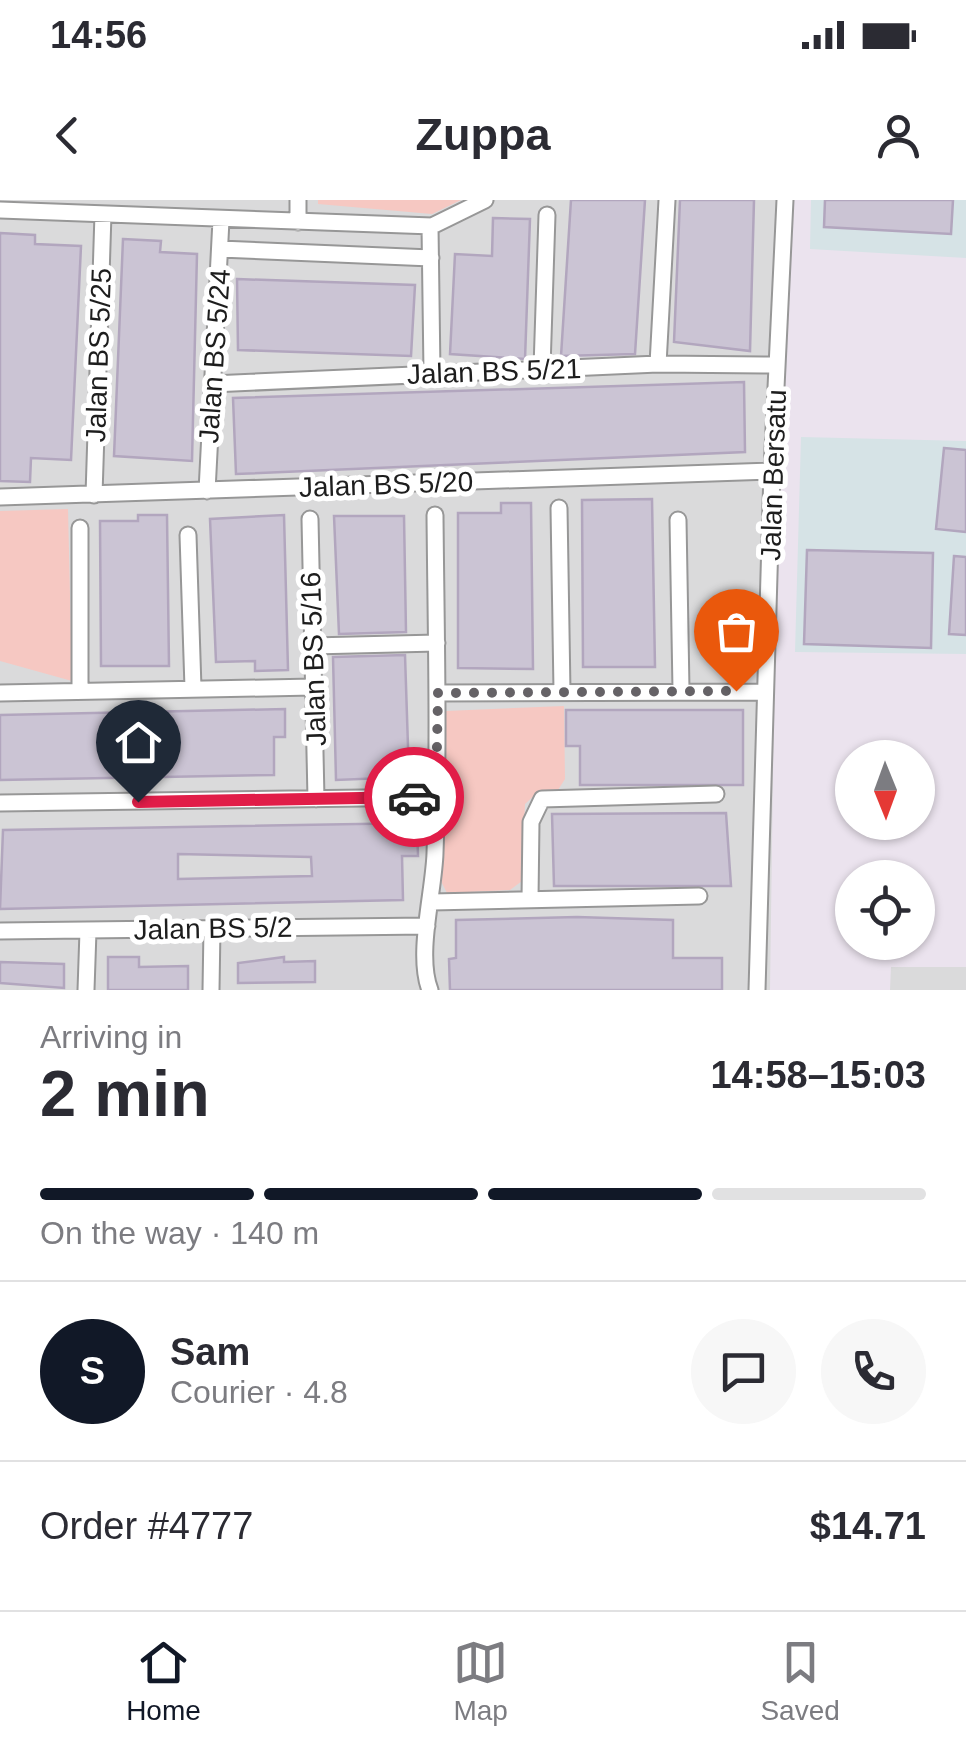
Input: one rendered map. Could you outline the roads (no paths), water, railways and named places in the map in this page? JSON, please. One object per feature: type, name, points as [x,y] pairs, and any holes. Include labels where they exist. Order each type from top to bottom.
[{"type":"street","points":[[298,200],[298,222]]},
{"type":"street","points":[[0,210],[430,226],[485,200]]},
{"type":"street","points":[[658,364],[666,200]]},
{"type":"street","name":"Jalan Bersatu","points":[[757,990],[764,692],[785,200]]},
{"type":"street","name":"Jalan BS 5/25","points":[[94,495],[104,214]]},
{"type":"street","points":[[542,368],[546,215]]},
{"type":"street","name":"Jalan BS 5/24","points":[[207,491],[221,220]]},
{"type":"street","points":[[430,226],[432,372]]},
{"type":"street","points":[[220,249],[432,258]]},
{"type":"street","name":"Jalan BS 5/21","points":[[212,384],[658,364],[776,365]]},
{"type":"street","name":"Jalan BS 5/20","points":[[0,497],[772,471]]},
{"type":"street","points":[[559,508],[562,691]]},
{"type":"street","points":[[430,990],[427,926],[432,902],[438,693],[435,515]]},
{"type":"street","name":"Jalan BS 5/16","points":[[310,519],[316,799]]},
{"type":"street","points":[[678,520],[681,690]]},
{"type":"street","points":[[80,528],[80,690]]},
{"type":"street","points":[[188,535],[193,688]]},
{"type":"street","points":[[312,646],[437,643]]},
{"type":"street","points":[[0,693],[313,687]]},
{"type":"street","points":[[438,693],[764,692]]},
{"type":"street","points":[[530,899],[531,822],[542,799],[716,794]]},
{"type":"street","points":[[0,803],[436,797]]},
{"type":"street","points":[[432,902],[699,896]]},
{"type":"street","name":"Jalan BS 5/2","points":[[0,930],[427,926]]},
{"type":"street","points":[[212,928],[212,990]]},
{"type":"street","points":[[86,990],[88,930]]}]
